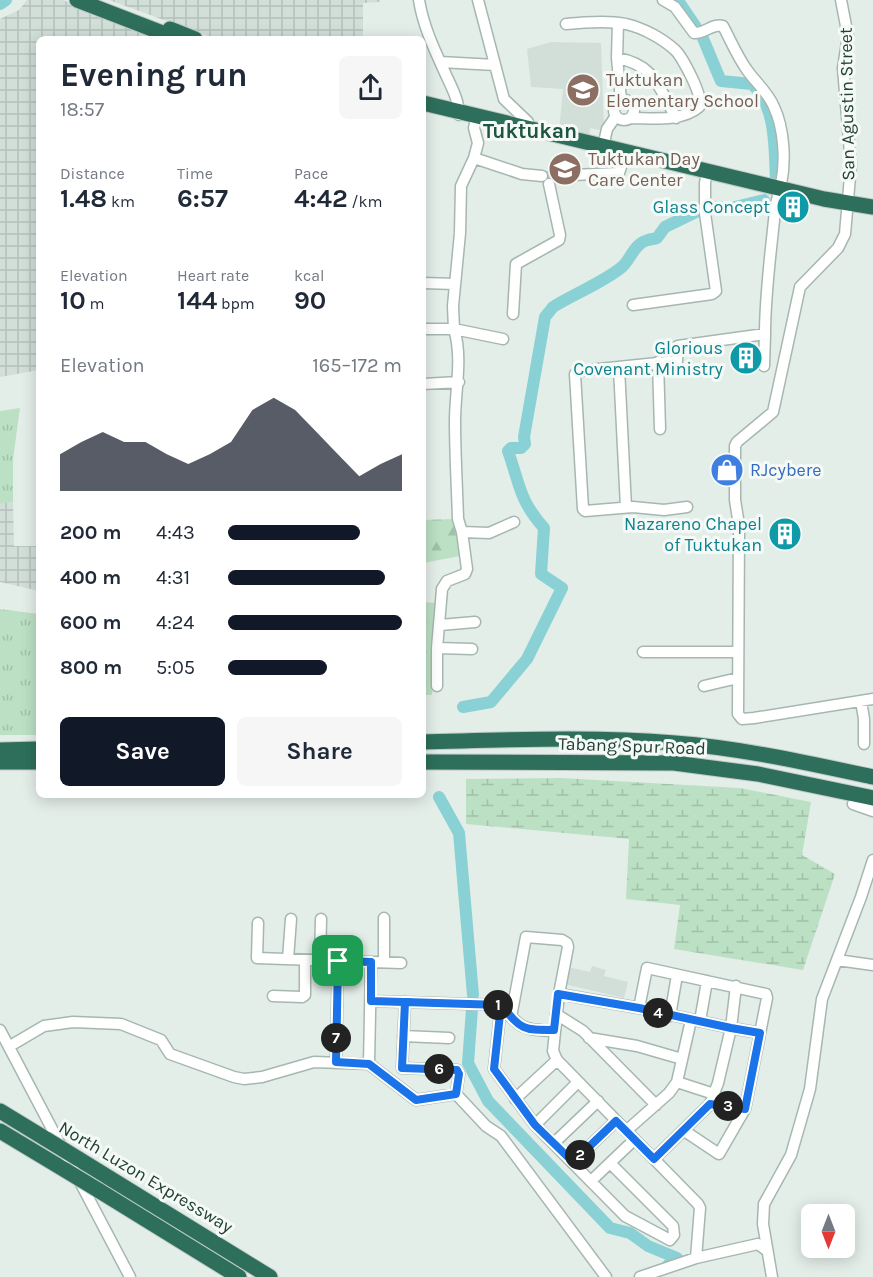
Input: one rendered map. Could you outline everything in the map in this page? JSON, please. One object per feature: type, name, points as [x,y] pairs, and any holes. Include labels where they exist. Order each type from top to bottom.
[{"type":"highway","points":[[77,0],[170,36]]},
{"type":"highway","points":[[96,0],[187,36]]},
{"type":"highway","points":[[426,104],[476,120],[873,214]]},
{"type":"highway","points":[[426,110],[459,114]]},
{"type":"highway","points":[[847,208],[873,207]]},
{"type":"highway","name":"Tabang Spur Road","points":[[426,742],[581,739],[675,743],[758,754],[873,777]]},
{"type":"highway","points":[[0,750],[36,749]]},
{"type":"highway","points":[[0,762],[36,762]]},
{"type":"highway","name":"Tabang Spur Road","points":[[426,762],[674,763],[758,774],[873,798]]},
{"type":"highway","name":"North Luzon Expressway","points":[[0,1111],[270,1277]]},
{"type":"highway","name":"North Luzon Expressway","points":[[0,1133],[42,1156],[240,1277]]},
{"type":"street","points":[[419,0],[421,12],[455,95],[459,114]]},
{"type":"street","points":[[478,0],[504,99],[528,122],[528,131]]},
{"type":"street","points":[[663,0],[675,7],[694,33],[700,33],[719,25],[723,26],[739,58],[774,106],[780,123],[783,169],[771,250],[764,366]]},
{"type":"street","name":"San Agustin Street","points":[[841,0],[848,36],[843,68],[851,165],[843,242],[800,286],[773,412],[736,442],[735,446],[735,500],[739,525],[738,714],[742,719],[867,700]]},
{"type":"street","points":[[618,23],[617,58],[621,100]]},
{"type":"street","points":[[566,24],[627,24],[653,35],[679,55],[700,95],[702,103],[700,107],[676,118],[625,120],[616,116],[614,110],[621,100],[627,100],[633,104],[634,113],[631,118]]},
{"type":"street","points":[[617,58],[640,64],[651,73],[676,118]]},
{"type":"street","points":[[440,62],[495,65]]},
{"type":"street","points":[[603,149],[608,129],[616,116]]},
{"type":"street","points":[[437,686],[437,648],[442,589],[447,581],[465,574],[467,569],[458,519],[455,422],[459,382],[458,340],[454,328],[453,306],[460,233],[460,186],[474,158],[478,143],[474,128],[476,120]]},
{"type":"street","points":[[573,175],[619,173],[625,154]]},
{"type":"street","points":[[474,158],[546,180],[560,235],[559,240],[516,264],[513,314]]},
{"type":"street","points":[[633,305],[712,294],[716,291],[705,213],[706,174]]},
{"type":"street","points":[[426,283],[455,284]]},
{"type":"street","points":[[426,329],[454,328],[503,339]]},
{"type":"street","points":[[687,507],[664,510],[626,507],[585,511],[583,509],[575,374],[579,371],[677,361],[678,346],[765,334]]},
{"type":"street","points":[[658,362],[660,429]]},
{"type":"street","points":[[619,368],[626,507]]},
{"type":"street","points":[[426,384],[459,382]]},
{"type":"street","points":[[462,532],[489,533],[514,522]]},
{"type":"street","points":[[440,625],[475,622]]},
{"type":"street","points":[[437,648],[472,649]]},
{"type":"street","points":[[643,652],[738,652]]},
{"type":"street","points":[[704,686],[738,678]]},
{"type":"street","points":[[864,744],[867,700]]},
{"type":"street","points":[[853,804],[873,811]]},
{"type":"street","points":[[772,1277],[763,1224],[765,1204],[792,1155],[810,1089],[822,999],[873,860]]},
{"type":"street","points":[[384,918],[384,962]]},
{"type":"street","points":[[320,960],[321,919]]},
{"type":"street","points":[[288,959],[291,920]]},
{"type":"street","points":[[258,923],[257,958],[401,963]]},
{"type":"street","points":[[511,1017],[526,937],[562,940],[567,943],[554,1030],[554,1051],[557,1060],[698,1204],[700,1208],[696,1258]]},
{"type":"street","points":[[273,996],[302,997],[305,995],[305,960]]},
{"type":"street","points":[[837,960],[873,965]]},
{"type":"street","points":[[336,1062],[338,961]]},
{"type":"street","points":[[369,1064],[371,962]]},
{"type":"street","points":[[639,1008],[647,968],[766,994],[745,1109],[719,1154],[683,1130]]},
{"type":"street","points":[[670,1016],[677,975]]},
{"type":"street","points":[[591,1181],[610,1163],[630,1135],[677,1082],[707,981]]},
{"type":"street","points":[[654,1159],[712,1099],[731,1028],[736,986]]},
{"type":"street","points":[[558,994],[760,1033]]},
{"type":"street","points":[[371,1001],[501,1005],[523,1028],[554,1030]]},
{"type":"street","points":[[405,1002],[402,1068],[457,1070],[459,1074],[456,1094]]},
{"type":"street","points":[[501,1005],[494,1069],[515,1099],[535,1125],[625,1216],[670,1240],[674,1235],[673,1226],[610,1163]]},
{"type":"street","points":[[556,1014],[576,1025],[656,1105]]},
{"type":"street","points":[[9,1047],[44,1026],[73,1022],[121,1024],[161,1040],[170,1054],[244,1079],[280,1073],[314,1062],[369,1064],[416,1100],[456,1094]]},
{"type":"street","points":[[0,1030],[130,1277]]},
{"type":"street","points":[[403,1036],[449,1038]]},
{"type":"street","points":[[589,1038],[638,1046],[682,1059]]},
{"type":"street","points":[[515,1099],[557,1060]]},
{"type":"street","points":[[535,1125],[578,1082]]},
{"type":"street","points":[[677,1082],[712,1099],[745,1109]]},
{"type":"street","points":[[456,1094],[486,1126],[501,1136],[606,1277]]},
{"type":"street","points":[[554,1143],[598,1101]]},
{"type":"street","points":[[573,1162],[616,1121]]},
{"type":"street","points":[[640,1277],[696,1258],[758,1244],[766,1250]]},
{"type":"shaded area","points":[[27,0],[63,0],[152,36],[36,36],[36,371],[0,377],[0,19],[19,10]]},
{"type":"shaded area","points":[[109,0],[380,0],[380,2],[363,3],[363,36],[208,36]]},
{"type":"shaded area","name":"Tuktukan Elementary School","points":[[551,42],[601,43],[604,131],[590,128],[589,136],[559,131],[563,89],[531,87],[527,49]]},
{"type":"shaded area","points":[[13,502],[14,546],[36,546],[36,590],[0,582],[0,504]]},
{"type":"shaded area","points":[[592,966],[606,970],[604,976],[628,982],[624,998],[564,984],[568,967],[590,972]]},
{"type":"green space","points":[[20,408],[13,459],[13,502],[0,504],[0,411]]},
{"type":"green space","points":[[453,519],[460,556],[426,562],[426,520]]},
{"type":"green space","points":[[426,602],[437,603],[432,695],[426,695]]},
{"type":"green space","points":[[0,609],[36,614],[36,735],[0,735]]},
{"type":"green space","points":[[561,778],[740,788],[811,802],[802,855],[835,874],[803,970],[674,949],[680,905],[626,899],[629,839],[466,824],[466,779]]},
{"type":"waterway","points":[[0,4],[6,0]]},
{"type":"waterway","points":[[675,0],[679,2],[702,36],[721,81],[752,84],[760,94],[773,129],[776,179]]},
{"type":"waterway","points":[[849,87],[851,51]]},
{"type":"waterway","points":[[711,207],[731,208],[764,200]]},
{"type":"waterway","points":[[463,707],[491,702],[527,659],[562,588],[541,574],[544,528],[525,500],[508,451],[511,448],[521,448],[525,444],[524,437],[545,317],[553,307],[623,266],[640,244],[657,238],[665,227],[700,210]]},
{"type":"waterway","points":[[439,797],[459,833],[473,995]]},
{"type":"waterway","points":[[472,1009],[468,1063],[488,1101],[610,1228],[630,1233],[648,1246],[677,1258],[679,1262],[668,1265]]},
{"type":"tunnel","points":[[542,176],[573,175]]},
{"type":"place","name":"Tuktukan Elementary School","points":[[583,90]]},
{"type":"place","name":"Tuktukan Day Care Center","points":[[565,169]]},
{"type":"place","name":"Glass Concept","points":[[793,207]]},
{"type":"place","name":"Glorious Covenant Ministry","points":[[746,358]]},
{"type":"place","name":"RJcybere","points":[[727,470]]},
{"type":"place","name":"Nazareno Chapel of Tuktukan","points":[[785,534]]},
{"type":"district","name":"Tuktukan","points":[[530,131]]},
{"type":"route","points":[[338,961],[336,1062],[369,1064],[416,1100],[456,1094],[459,1074],[457,1070],[402,1068],[405,1002],[501,1005],[523,1028],[554,1030],[558,994],[760,1033],[745,1109],[710,1104],[654,1159],[616,1121],[573,1162],[535,1125],[494,1069],[501,1005],[371,1001],[371,962],[338,961]]}]
